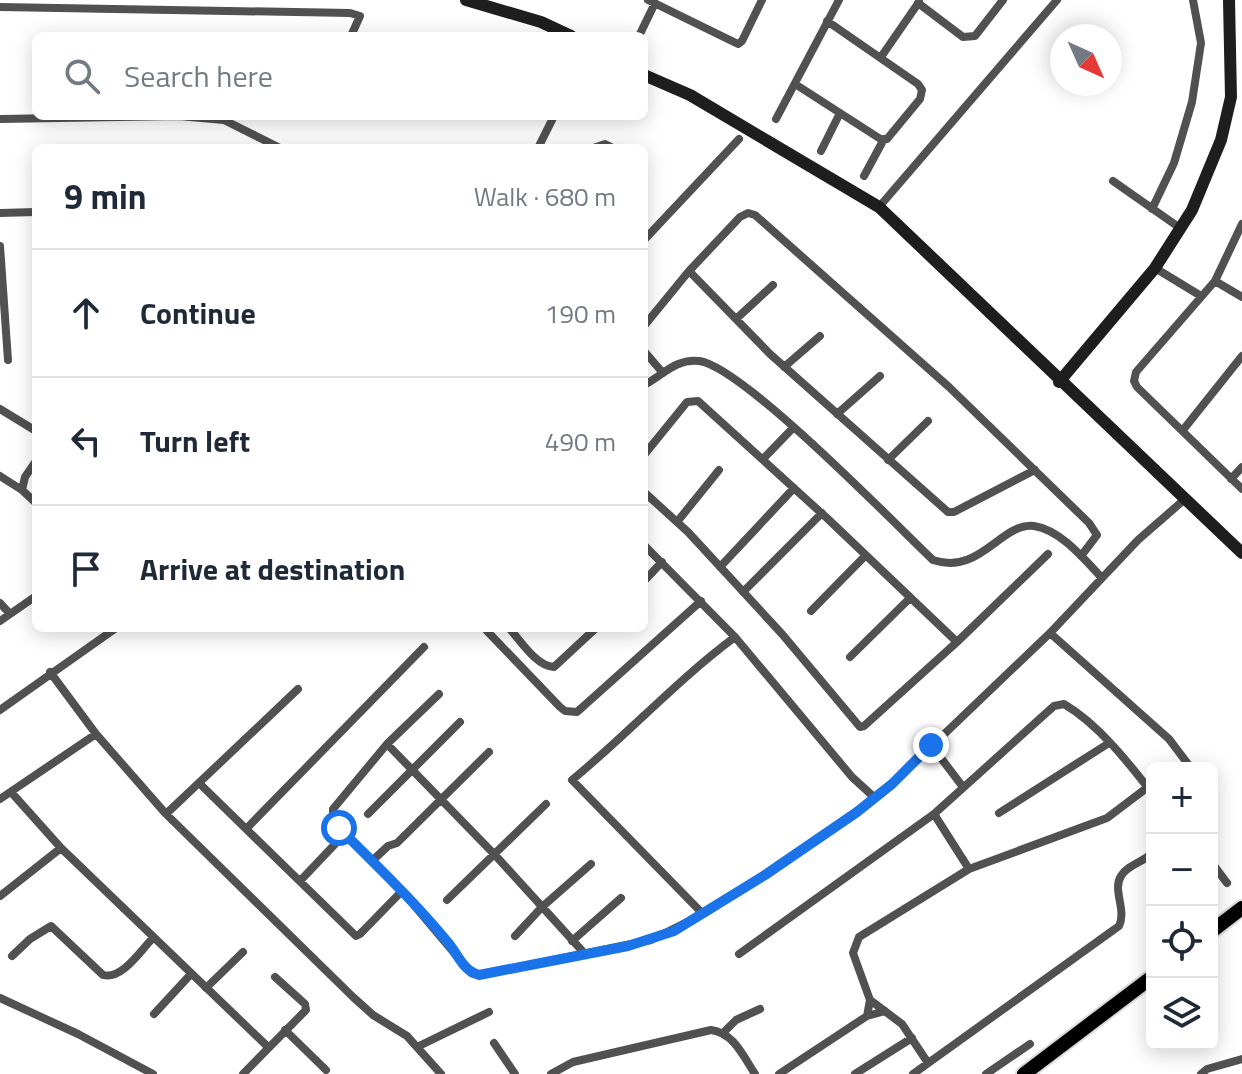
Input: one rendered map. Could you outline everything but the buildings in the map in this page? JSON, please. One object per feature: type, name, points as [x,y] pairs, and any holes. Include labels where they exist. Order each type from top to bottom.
[{"type":"main road","points":[[1218,926],[1242,908]]},
{"type":"main road","points":[[1024,1074],[1151,978]]},
{"type":"street","points":[[466,0],[541,22],[562,32]]},
{"type":"street","points":[[640,32],[651,2],[738,44],[762,0]]},
{"type":"street","points":[[776,119],[839,0]]},
{"type":"street","points":[[881,57],[920,2],[963,37],[969,38],[975,36],[1003,0]]},
{"type":"street","points":[[879,207],[1057,0]]},
{"type":"street","points":[[1152,209],[1174,163],[1192,102],[1201,43],[1193,0]]},
{"type":"street","points":[[1059,382],[1155,268],[1192,210],[1221,140],[1231,97],[1229,0]]},
{"type":"street","points":[[0,7],[350,13],[360,16],[353,32]]},
{"type":"street","points":[[827,21],[881,57],[922,90],[920,99],[884,139],[864,176]]},
{"type":"street","points":[[648,77],[690,95],[879,207],[1059,382],[1242,553]]},
{"type":"street","points":[[795,84],[884,139]]},
{"type":"street","points":[[821,151],[840,113]]},
{"type":"street","points":[[0,119],[32,118]]},
{"type":"street","points":[[224,120],[272,144]]},
{"type":"street","points":[[540,144],[552,120]]},
{"type":"street","points":[[648,236],[739,139]]},
{"type":"street","points":[[1113,181],[1180,228]]},
{"type":"street","points":[[0,213],[32,212]]},
{"type":"street","points":[[648,321],[689,271],[740,217],[748,213],[755,215],[949,387],[1089,523],[1097,535],[1081,556]]},
{"type":"street","points":[[1242,224],[1215,281],[1136,372],[1134,381],[1242,489]]},
{"type":"street","points":[[0,246],[8,360]]},
{"type":"street","points":[[1155,268],[1201,296]]},
{"type":"street","points":[[689,271],[784,367],[948,512],[954,512],[1035,470]]},
{"type":"street","points":[[1215,281],[1242,297]]},
{"type":"street","points":[[736,319],[773,285]]},
{"type":"street","points":[[784,367],[820,336]]},
{"type":"street","points":[[648,356],[663,373]]},
{"type":"street","points":[[1183,430],[1242,356]]},
{"type":"street","points":[[648,382],[681,362],[700,361],[725,371],[793,428],[933,560],[955,564],[969,560],[1020,528],[1032,526],[1048,531],[1081,556],[1102,578]]},
{"type":"street","points":[[837,414],[880,376]]},
{"type":"street","points":[[648,450],[687,402],[698,401],[822,513],[957,642]]},
{"type":"street","points":[[0,409],[32,429]]},
{"type":"street","points":[[888,460],[928,421]]},
{"type":"street","points":[[763,459],[793,428]]},
{"type":"street","points":[[22,490],[32,467]]},
{"type":"street","points":[[1231,479],[1242,467]]},
{"type":"street","points":[[677,522],[719,470]]},
{"type":"street","points":[[0,476],[32,499]]},
{"type":"street","points":[[720,567],[794,488]]},
{"type":"street","points":[[648,496],[743,592],[860,727],[957,642],[1048,554]]},
{"type":"street","points":[[439,694],[387,744],[333,809],[333,818],[339,828],[402,891],[471,973],[479,975],[651,940],[703,914],[765,875],[875,798],[1050,633],[1138,540],[1185,499]]},
{"type":"street","points":[[743,592],[822,513]]},
{"type":"street","points":[[648,549],[735,637],[852,777],[875,798]]},
{"type":"street","points":[[811,611],[866,555]]},
{"type":"street","points":[[648,577],[662,562]]},
{"type":"street","points":[[850,657],[910,598]]},
{"type":"street","points":[[0,621],[32,599]]},
{"type":"street","points":[[488,632],[560,707],[565,711],[577,712],[701,601]]},
{"type":"street","points":[[0,603],[10,614]]},
{"type":"street","points":[[0,710],[110,632]]},
{"type":"street","points":[[513,632],[539,661],[554,667],[592,632]]},
{"type":"street","points":[[1050,633],[1169,739],[1186,762]]},
{"type":"street","points":[[703,914],[572,780],[654,709],[703,661],[735,637]]},
{"type":"street","points":[[246,829],[424,647]]},
{"type":"street","points":[[50,672],[96,734],[166,814],[353,997],[373,1015],[407,1036],[441,1074]]},
{"type":"street","points":[[166,814],[298,689]]},
{"type":"street","points":[[739,954],[934,814],[1054,706],[1064,704],[1073,709],[1109,743],[1146,785]]},
{"type":"street","points":[[368,814],[460,722]]},
{"type":"street","points":[[0,799],[96,734]]},
{"type":"street","points":[[999,813],[1109,743]]},
{"type":"street","points":[[387,744],[495,855],[585,954]]},
{"type":"street","points":[[931,745],[963,787]]},
{"type":"street","points":[[372,861],[388,846],[397,843],[489,752]]},
{"type":"street","points":[[199,783],[356,936],[402,891]]},
{"type":"street","points":[[11,792],[61,848],[268,1047]]},
{"type":"street","points":[[867,1016],[870,1000],[853,953],[859,937],[969,869],[1107,818],[1146,793]]},
{"type":"street","points":[[447,900],[546,804]]},
{"type":"street","points":[[934,814],[969,869]]},
{"type":"street","points":[[300,881],[337,842]]},
{"type":"street","points":[[0,896],[61,848]]},
{"type":"street","points":[[913,1074],[1119,926],[1123,915],[1121,876],[1146,857]]},
{"type":"street","points":[[515,936],[542,907],[591,864]]},
{"type":"street","points":[[1218,871],[1227,883]]},
{"type":"street","points":[[572,941],[621,898]]},
{"type":"street","points":[[12,956],[30,939],[51,926],[103,975],[111,977],[153,938]]},
{"type":"street","points":[[206,988],[243,952]]},
{"type":"street","points":[[154,1014],[191,974]]},
{"type":"street","points":[[243,1074],[306,1007],[275,977]]},
{"type":"street","points":[[0,998],[78,1034],[153,1074]]},
{"type":"street","points":[[870,1000],[902,1024],[928,1063]]},
{"type":"street","points":[[724,1032],[736,1020],[760,1009]]},
{"type":"street","points":[[779,1074],[867,1016],[885,1011]]},
{"type":"street","points":[[417,1047],[489,1012]]},
{"type":"street","points":[[285,1030],[326,1070]]},
{"type":"street","points":[[551,1074],[573,1062],[711,1030],[724,1032],[755,1074]]},
{"type":"street","points":[[855,1074],[912,1038]]},
{"type":"street","points":[[494,1043],[515,1074]]},
{"type":"street","points":[[986,1074],[1030,1044]]},
{"type":"street","points":[[1201,1074],[1207,1069],[1242,1059]]},
{"type":"route","points":[[339,828],[402,891],[471,973],[479,975],[628,946],[674,931],[765,875],[857,812],[892,784],[931,745]]}]
